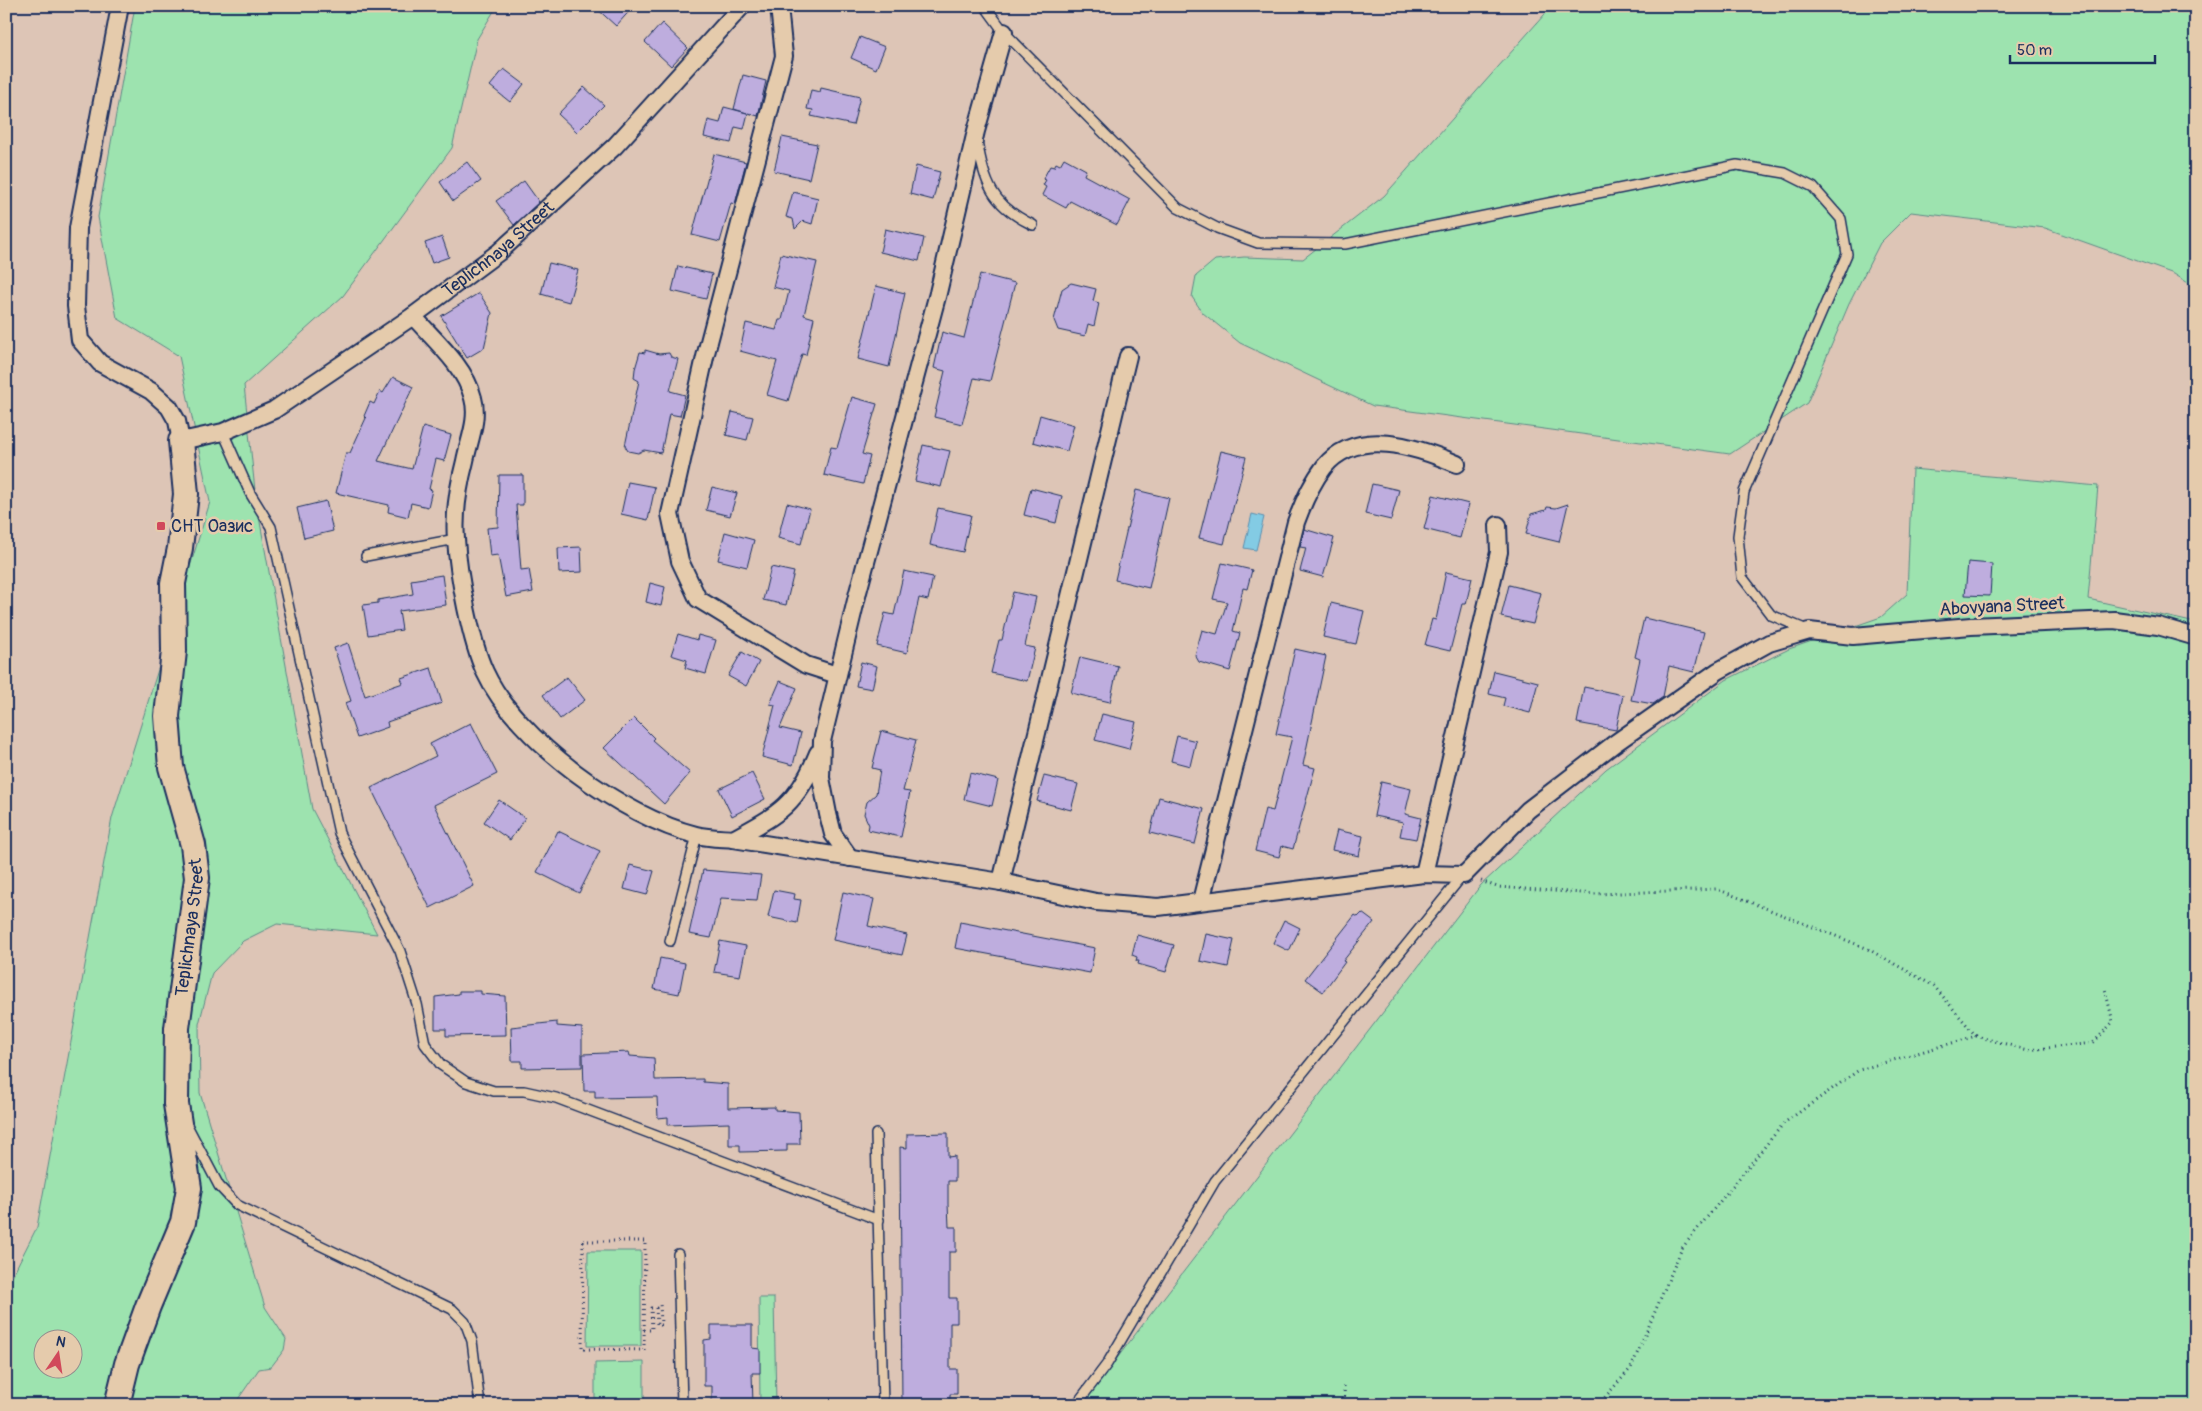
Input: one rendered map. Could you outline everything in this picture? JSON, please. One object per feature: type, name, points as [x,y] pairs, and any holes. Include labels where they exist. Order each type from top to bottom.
[{"type":"street","points":[[120,6],[78,228],[76,306],[80,340],[100,363],[151,392],[169,407],[177,421],[181,441]]},
{"type":"street","name":"Teplichnaya Street","points":[[118,1405],[130,1356],[148,1306],[183,1222],[190,1188],[176,1104],[177,1028],[197,878],[193,846],[171,767],[167,716],[174,651],[173,584],[180,548],[186,494],[181,441],[217,433],[274,410],[414,316],[499,252],[615,146],[742,6]]},
{"type":"street","points":[[779,6],[784,56],[706,357],[670,514],[680,561],[698,598],[806,665],[837,675]]},
{"type":"street","points":[[733,839],[779,813],[796,795],[808,778],[822,742],[837,675],[938,293],[976,131],[1004,32]]},
{"type":"street","points":[[414,316],[462,373],[474,398],[475,420],[464,463],[456,539],[469,619],[485,672],[510,712],[553,754],[592,785],[636,813],[697,835],[733,839],[1001,882],[1105,902],[1158,907],[1424,874],[1464,875],[1528,810],[1614,744],[1710,676],[1770,643],[1809,631]]},
{"type":"street","points":[[1001,882],[1128,356]]},
{"type":"street","points":[[1201,901],[1296,522],[1307,494],[1325,466],[1350,447],[1375,444],[1401,444],[1457,464]]},
{"type":"street","points":[[1424,874],[1499,552],[1498,525]]},
{"type":"street","name":"Abovyana Street","points":[[1809,631],[1853,636],[1971,626],[2114,620],[2158,626],[2196,637]]},
{"type":"street","points":[[822,742],[821,778],[833,834],[850,858]]},
{"type":"lane","points":[[985,6],[1004,32],[1178,208],[1217,228],[1258,243],[1345,244],[1737,165],[1785,173],[1813,188],[1841,219],[1846,254],[1744,492],[1738,536],[1742,576],[1771,615],[1809,631]]},
{"type":"lane","points":[[976,131],[984,176],[994,194],[1014,216],[1032,226]]},
{"type":"lane","points":[[217,433],[250,493],[271,526],[339,833],[400,951],[417,1004],[425,1044],[441,1065],[466,1082],[494,1091],[524,1091],[556,1098],[879,1220]]},
{"type":"lane","points":[[366,556],[456,539]]},
{"type":"lane","points":[[670,942],[697,835]]},
{"type":"lane","points":[[1076,1405],[1107,1364],[1216,1181],[1464,875]]},
{"type":"lane","points":[[176,1104],[219,1186],[236,1205],[452,1309],[465,1322],[472,1341],[480,1405]]},
{"type":"lane","points":[[876,1134],[883,1405]]},
{"type":"lane","points":[[678,1254],[682,1405]]},
{"type":"path","points":[[1464,875],[1497,887],[1596,894],[1717,890],[1866,948],[1934,986],[1976,1036]]},
{"type":"path","points":[[1598,1405],[1630,1368],[1682,1248],[1784,1123],[1859,1070],[1976,1036],[2028,1050],[2093,1043],[2113,1022],[2105,990]]},
{"type":"path","points":[[583,1241],[645,1242],[644,1330],[644,1350],[582,1349],[583,1241]]},
{"type":"path","points":[[644,1330],[652,1330],[651,1308],[656,1308],[657,1325],[661,1325],[660,1302]]},
{"type":"path","points":[[1344,1386],[1345,1405]]},
{"type":"green space","points":[[135,6],[497,6],[477,39],[452,148],[343,296],[244,385],[256,500],[312,809],[377,934],[277,924],[243,941],[212,973],[199,1024],[200,1093],[265,1307],[286,1339],[284,1350],[271,1367],[259,1369],[234,1405],[6,1405],[6,1288],[37,1227],[112,818],[210,502],[179,356],[117,318],[98,217]]},
{"type":"green space","points":[[1552,6],[2196,6],[2196,288],[2174,274],[2045,228],[1911,212],[1880,243],[1849,304],[1807,403],[1730,454],[1373,406],[1240,343],[1203,313],[1192,297],[1196,276],[1215,260],[1244,257],[1303,259],[1384,196]]},
{"type":"green space","points":[[1912,469],[2098,486],[2088,599],[2196,623],[2196,1405],[1081,1405],[1481,885],[1606,769],[1726,680],[1789,649],[1881,617],[1907,594]]},
{"type":"green space","points":[[588,1251],[641,1251],[641,1346],[587,1346]]},
{"type":"green space","points":[[759,1298],[774,1298],[776,1405],[760,1405]]},
{"type":"green space","points":[[644,1362],[644,1405],[595,1405],[595,1363]]},
{"type":"water","points":[[1252,514],[1264,517],[1256,550],[1244,548]]},
{"type":"building","points":[[594,6],[634,6],[616,26]]},
{"type":"building","points":[[662,23],[688,48],[671,66],[645,42]]},
{"type":"building","points":[[860,37],[885,47],[876,69],[851,58]]},
{"type":"building","points":[[504,69],[524,84],[510,102],[490,86]]},
{"type":"building","points":[[743,75],[766,81],[758,116],[748,113],[744,129],[735,127],[731,143],[704,137],[708,120],[720,123],[724,107],[747,113],[734,109]]},
{"type":"building","points":[[584,87],[604,105],[577,132],[558,114]]},
{"type":"building","points":[[821,88],[860,97],[853,125],[811,116],[813,110],[807,109],[811,90],[820,92]]},
{"type":"building","points":[[782,137],[817,144],[809,179],[774,171]]},
{"type":"building","points":[[714,154],[746,162],[735,204],[731,203],[720,242],[692,235]]},
{"type":"building","points":[[1064,158],[1086,170],[1084,175],[1130,200],[1117,225],[1070,201],[1066,208],[1042,195],[1046,187],[1043,185],[1046,180],[1043,179],[1050,166],[1054,167],[1056,163],[1060,165]]},
{"type":"building","points":[[467,162],[481,181],[453,201],[440,182]]},
{"type":"building","points":[[916,166],[940,172],[933,200],[910,194]]},
{"type":"building","points":[[524,181],[539,202],[514,225],[496,201]]},
{"type":"building","points":[[793,192],[818,198],[812,224],[803,221],[795,229],[793,219],[786,217]]},
{"type":"building","points":[[885,229],[924,238],[919,261],[880,252]]},
{"type":"building","points":[[442,237],[449,257],[432,263],[425,243]]},
{"type":"building","points":[[781,254],[817,262],[804,315],[814,318],[806,355],[802,354],[788,401],[767,395],[777,361],[740,351],[746,323],[776,330],[779,320],[782,320],[789,291],[773,287]]},
{"type":"building","points":[[549,263],[578,270],[569,302],[541,294]]},
{"type":"building","points":[[678,266],[712,274],[706,299],[672,291]]},
{"type":"building","points":[[980,274],[1015,283],[990,381],[974,378],[962,424],[934,417],[945,371],[934,368],[942,332],[964,338]]},
{"type":"building","points":[[1071,283],[1096,289],[1093,301],[1099,303],[1094,326],[1088,324],[1085,336],[1058,330],[1054,320],[1062,289]]},
{"type":"building","points":[[876,286],[905,293],[889,367],[858,359]]},
{"type":"building","points":[[479,293],[492,313],[484,348],[467,358],[441,316]]},
{"type":"building","points":[[645,350],[659,354],[669,353],[671,357],[678,359],[670,391],[685,395],[680,416],[669,414],[661,453],[644,450],[638,453],[628,451],[625,446],[639,381],[634,378],[635,369],[640,352],[645,353]]},
{"type":"building","points":[[393,377],[413,387],[378,461],[412,469],[423,427],[451,435],[444,461],[436,459],[429,489],[432,490],[428,507],[411,503],[408,517],[388,512],[389,505],[336,493],[346,453],[350,453],[366,418],[364,416],[370,402],[374,404],[380,391],[383,393]]},
{"type":"building","points":[[852,397],[877,404],[862,454],[870,456],[863,484],[824,475],[831,447],[837,448]]},
{"type":"building","points":[[732,412],[753,417],[747,440],[726,435]]},
{"type":"building","points":[[1040,415],[1074,425],[1067,451],[1033,442]]},
{"type":"building","points":[[923,445],[950,451],[941,487],[915,481]]},
{"type":"building","points":[[1221,451],[1246,457],[1224,544],[1199,538]]},
{"type":"building","points":[[499,475],[523,475],[523,505],[516,505],[521,570],[529,569],[533,592],[506,597],[498,555],[490,556],[487,528],[498,527]]},
{"type":"building","points":[[628,482],[655,487],[648,520],[621,514]]},
{"type":"building","points":[[1372,484],[1399,490],[1391,520],[1365,514]]},
{"type":"building","points":[[712,487],[737,493],[730,516],[706,510]]},
{"type":"building","points":[[1031,488],[1062,496],[1056,523],[1024,515]]},
{"type":"building","points":[[1136,490],[1169,498],[1149,588],[1115,580]]},
{"type":"building","points":[[1433,495],[1469,504],[1460,538],[1424,529]]},
{"type":"building","points":[[326,501],[333,531],[304,538],[297,508]]},
{"type":"building","points":[[787,503],[810,509],[801,544],[778,538]]},
{"type":"building","points":[[1568,504],[1559,542],[1526,534],[1531,514],[1546,510],[1547,507],[1556,508]]},
{"type":"building","points":[[938,508],[971,515],[963,552],[930,545]]},
{"type":"building","points":[[1304,529],[1334,538],[1323,577],[1300,571],[1306,548],[1300,547]]},
{"type":"building","points":[[725,532],[754,540],[747,567],[718,560]]},
{"type":"building","points":[[581,547],[582,572],[559,573],[558,548]]},
{"type":"building","points":[[1968,562],[1992,564],[1990,596],[1965,595]]},
{"type":"building","points":[[1222,563],[1252,570],[1247,589],[1243,588],[1233,631],[1240,633],[1230,671],[1199,662],[1195,655],[1202,630],[1217,634],[1227,602],[1213,599]]},
{"type":"building","points":[[771,567],[794,572],[786,605],[763,600]]},
{"type":"building","points":[[904,571],[933,577],[928,600],[919,598],[907,653],[877,646],[885,613],[894,615]]},
{"type":"building","points":[[1446,572],[1472,578],[1466,604],[1462,604],[1450,651],[1425,645],[1432,619],[1436,620]]},
{"type":"building","points":[[442,575],[446,605],[399,611],[402,630],[368,635],[363,605],[378,603],[378,600],[413,594],[411,580]]},
{"type":"building","points":[[650,583],[665,587],[661,606],[646,602]]},
{"type":"building","points":[[1509,585],[1541,593],[1533,624],[1501,617]]},
{"type":"building","points":[[1013,592],[1036,597],[1025,646],[1035,648],[1027,681],[991,673],[999,640],[1002,640]]},
{"type":"building","points":[[1331,603],[1364,611],[1356,644],[1323,637]]},
{"type":"building","points":[[1644,618],[1704,632],[1694,672],[1669,666],[1663,697],[1653,704],[1631,700],[1640,659],[1635,657]]},
{"type":"building","points":[[678,634],[697,640],[698,635],[716,640],[706,674],[685,668],[687,660],[671,655]]},
{"type":"building","points":[[348,643],[365,696],[403,683],[401,678],[431,668],[442,703],[387,722],[388,727],[357,738],[345,703],[351,701],[334,648]]},
{"type":"building","points":[[1295,649],[1326,656],[1303,765],[1315,768],[1293,849],[1282,846],[1279,857],[1255,851],[1265,809],[1273,811],[1292,737],[1276,734]]},
{"type":"building","points":[[742,652],[759,662],[746,686],[728,676]]},
{"type":"building","points":[[1080,657],[1118,666],[1110,702],[1071,693]]},
{"type":"building","points":[[861,662],[877,666],[872,689],[856,686]]},
{"type":"building","points":[[1494,671],[1538,682],[1530,713],[1503,706],[1505,698],[1489,694]]},
{"type":"building","points":[[567,677],[585,700],[560,719],[543,695]]},
{"type":"building","points":[[780,681],[797,688],[780,728],[801,733],[793,765],[762,757],[775,705],[770,704]]},
{"type":"building","points":[[1584,687],[1623,695],[1616,730],[1577,723]]},
{"type":"building","points":[[1102,714],[1136,722],[1129,749],[1095,740]]},
{"type":"building","points":[[634,718],[654,738],[652,740],[690,773],[664,804],[604,748]]},
{"type":"building","points":[[471,723],[497,774],[434,805],[474,886],[430,908],[371,788],[436,756],[430,744]]},
{"type":"building","points":[[881,731],[916,740],[903,791],[910,792],[901,837],[868,830],[869,825],[864,814],[867,802],[876,794],[880,770],[872,768]]},
{"type":"building","points":[[1177,736],[1196,741],[1190,766],[1171,761]]},
{"type":"building","points":[[752,773],[765,799],[732,816],[719,789]]},
{"type":"building","points":[[970,773],[998,780],[992,806],[964,799]]},
{"type":"building","points":[[1044,776],[1078,784],[1071,810],[1037,801]]},
{"type":"building","points":[[1381,782],[1411,789],[1405,814],[1421,818],[1416,839],[1400,836],[1403,822],[1374,816]]},
{"type":"building","points":[[1159,797],[1204,809],[1195,844],[1150,833]]},
{"type":"building","points":[[499,800],[525,818],[510,840],[484,822]]},
{"type":"building","points":[[1337,830],[1363,836],[1359,856],[1332,850]]},
{"type":"building","points":[[558,831],[600,851],[579,893],[537,872]]},
{"type":"building","points":[[630,865],[654,871],[647,895],[624,889]]},
{"type":"building","points":[[703,870],[761,875],[757,900],[721,898],[711,938],[689,934]]},
{"type":"building","points":[[774,890],[795,894],[794,899],[801,900],[797,923],[768,917]]},
{"type":"building","points":[[843,892],[874,899],[868,926],[907,935],[902,955],[833,940]]},
{"type":"building","points":[[1362,913],[1374,922],[1343,961],[1345,962],[1323,992],[1305,979],[1355,915],[1358,917]]},
{"type":"building","points":[[1284,920],[1300,928],[1289,951],[1273,943]]},
{"type":"building","points":[[960,922],[1095,948],[1090,973],[955,948]]},
{"type":"building","points":[[1206,934],[1234,940],[1228,967],[1200,961]]},
{"type":"building","points":[[1137,935],[1174,945],[1166,972],[1138,964],[1139,961],[1136,961],[1137,957],[1132,955]]},
{"type":"building","points":[[720,941],[746,946],[740,976],[714,972]]},
{"type":"building","points":[[660,958],[685,963],[679,994],[654,989]]},
{"type":"building","points":[[459,991],[481,991],[481,994],[505,996],[506,1035],[446,1036],[446,1029],[435,1029],[435,997],[459,994]]},
{"type":"building","points":[[557,1022],[557,1026],[582,1028],[582,1067],[522,1068],[522,1061],[512,1061],[511,1027]]},
{"type":"building","points":[[629,1052],[630,1056],[654,1058],[655,1080],[703,1079],[703,1082],[728,1084],[728,1108],[775,1107],[775,1110],[799,1112],[800,1144],[787,1144],[787,1151],[740,1152],[740,1145],[729,1145],[729,1123],[668,1125],[668,1117],[658,1118],[657,1097],[595,1098],[595,1091],[584,1091],[583,1054]]},
{"type":"building","points":[[948,1133],[948,1157],[955,1156],[955,1181],[948,1181],[948,1204],[949,1227],[956,1227],[956,1252],[949,1252],[949,1298],[957,1298],[957,1323],[950,1323],[950,1369],[957,1369],[957,1394],[950,1394],[950,1405],[902,1405],[900,1147],[907,1148],[907,1134]]},
{"type":"building","points":[[711,1325],[752,1325],[752,1348],[760,1349],[760,1373],[752,1373],[753,1405],[712,1405],[712,1386],[704,1386],[704,1340],[711,1339]]},
{"type":"place","name":"СНТ Оазис","points":[[161,526]]}]
